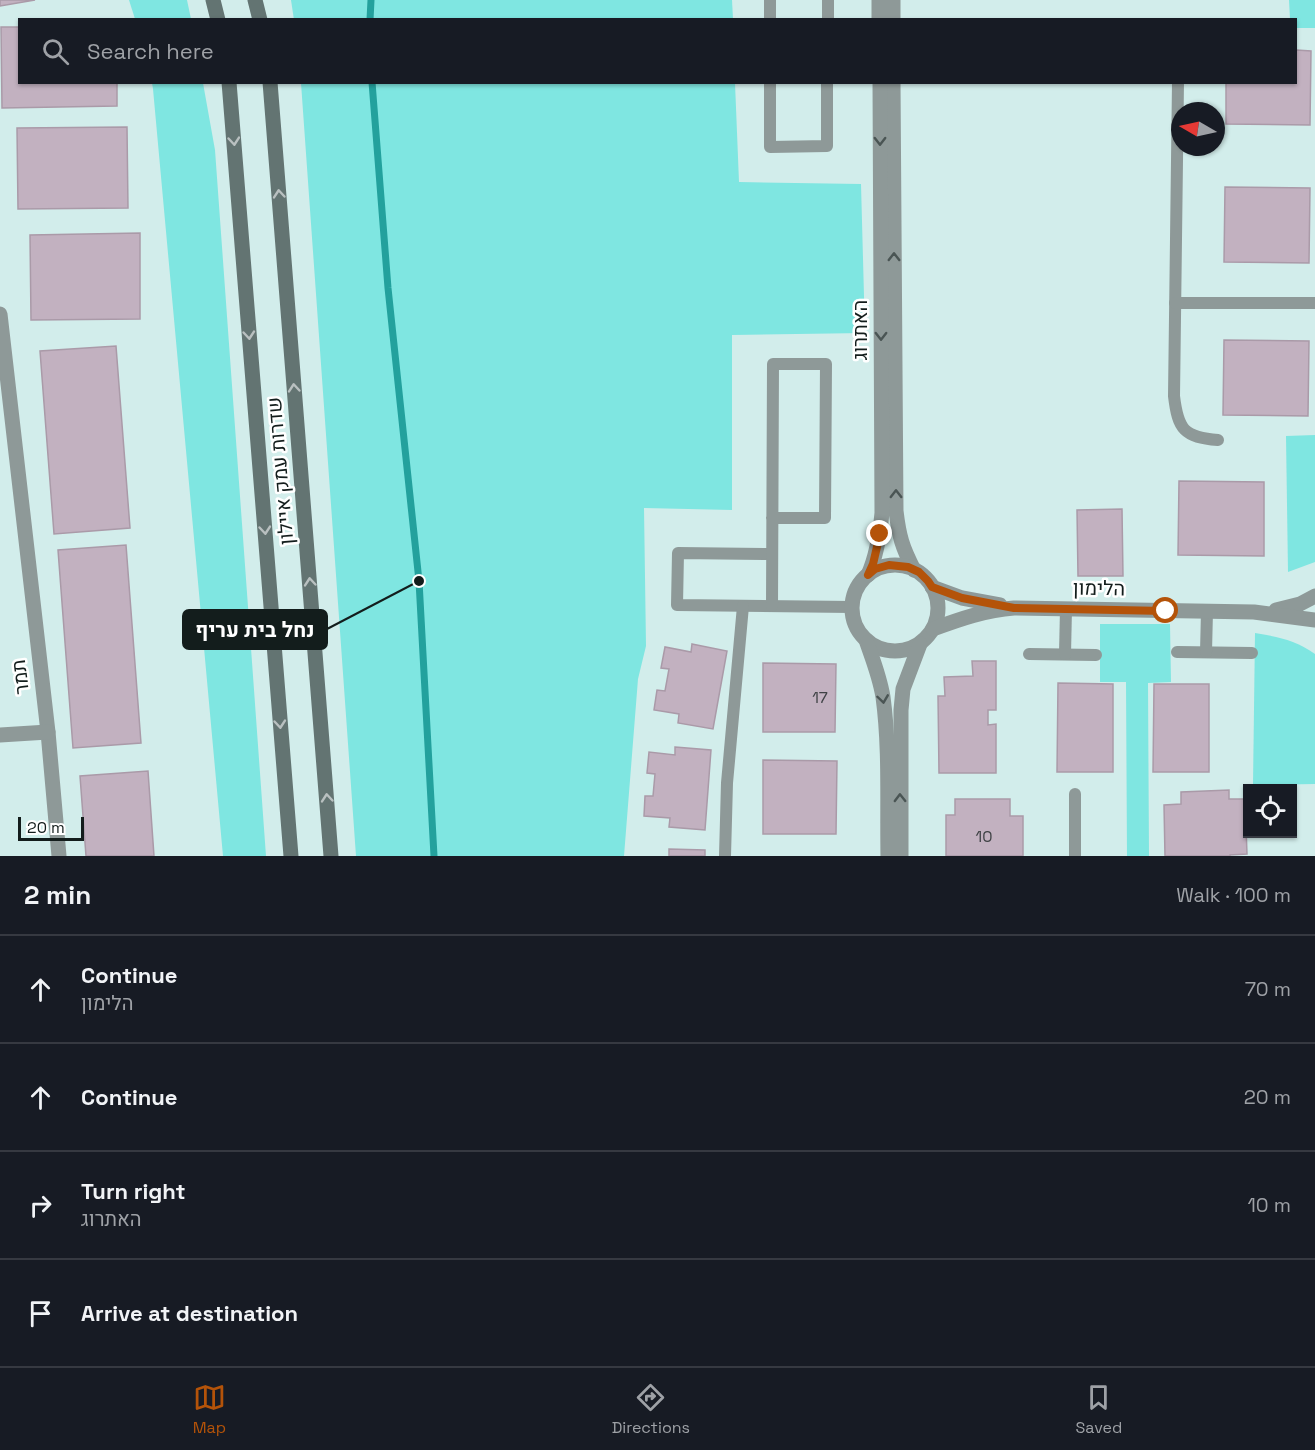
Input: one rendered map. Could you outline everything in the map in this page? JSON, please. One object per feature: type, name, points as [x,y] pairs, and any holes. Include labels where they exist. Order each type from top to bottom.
[{"type":"main road","points":[[213,0],[218,18]]},
{"type":"main road","points":[[255,0],[260,18]]},
{"type":"main road","name":"שדרות עמק איילון","points":[[230,84],[291,856]]},
{"type":"main road","name":"שדרות עמק איילון","points":[[270,84],[331,856]]},
{"type":"street","points":[[879,0],[879,18]]},
{"type":"street","points":[[892,18],[893,0]]},
{"type":"street","name":"האתרוג","points":[[868,575],[877,550],[882,513],[880,84]]},
{"type":"street","name":"האתרוג","points":[[893,84],[896,511],[899,536],[914,570]]},
{"type":"street","name":"תמר","points":[[0,314],[48,732],[59,856]]},
{"type":"street","points":[[867,643],[893,652],[909,650],[920,644],[933,629],[937,620],[938,603],[935,591],[919,572],[908,567],[889,565],[875,569],[863,578],[855,589],[851,603],[852,618],[857,631],[867,643],[882,695],[887,748],[888,856]]},
{"type":"street","name":"הלימון","points":[[932,587],[962,598],[1014,608]]},
{"type":"street","name":"הלימון","points":[[1254,612],[1282,609],[1300,604],[1315,596]]},
{"type":"street","name":"הלימון","points":[[933,629],[978,613],[1014,608],[1254,612],[1315,620]]},
{"type":"street","points":[[901,856],[901,710],[903,689],[920,644]]},
{"type":"street","points":[[0,735],[48,732]]},
{"type":"lane","points":[[770,0],[770,18]]},
{"type":"lane","points":[[828,0],[828,18]]},
{"type":"lane","points":[[770,84],[770,147],[827,146],[827,84]]},
{"type":"lane","points":[[1178,84],[1174,396],[1176,412],[1182,427],[1190,435],[1200,439],[1218,440]]},
{"type":"lane","points":[[1175,303],[1315,303]]},
{"type":"lane","points":[[772,518],[825,518],[826,364],[773,364],[772,518],[772,606]]},
{"type":"lane","points":[[772,554],[678,553],[677,605],[852,607]]},
{"type":"lane","points":[[725,856],[727,783],[743,606]]},
{"type":"lane","points":[[1065,654],[1066,609]]},
{"type":"lane","points":[[1206,652],[1207,611]]},
{"type":"lane","points":[[1177,652],[1252,652]]},
{"type":"lane","points":[[1029,654],[1096,655]]},
{"type":"lane","points":[[1075,794],[1075,856]]},
{"type":"shaded area","points":[[129,0],[187,0],[191,18],[135,18]]},
{"type":"shaded area","points":[[291,0],[732,0],[733,18],[294,18]]},
{"type":"shaded area","points":[[1289,0],[1315,0],[1315,28],[1297,28],[1297,18],[1290,18]]},
{"type":"shaded area","points":[[152,84],[203,84],[215,150],[266,856],[223,856]]},
{"type":"shaded area","points":[[301,84],[735,84],[739,182],[861,184],[865,333],[732,335],[732,510],[644,508],[646,646],[638,679],[624,856],[356,856]]},
{"type":"shaded area","points":[[1315,435],[1315,562],[1288,572],[1286,436]]},
{"type":"shaded area","points":[[1100,624],[1170,624],[1171,682],[1148,683],[1149,856],[1127,856],[1126,682],[1100,682]]},
{"type":"shaded area","points":[[1255,633],[1301,645],[1315,654],[1315,784],[1253,784]]},
{"type":"building","points":[[0,0],[35,0],[0,6]]},
{"type":"building","points":[[1,27],[18,27],[18,84],[117,84],[117,106],[2,108]]},
{"type":"building","points":[[1297,50],[1311,51],[1310,125],[1226,124],[1226,84],[1297,84]]},
{"type":"building","points":[[127,127],[128,208],[18,209],[17,128]]},
{"type":"building","points":[[1225,187],[1310,188],[1309,263],[1224,262]]},
{"type":"building","points":[[140,233],[140,319],[31,320],[30,235]]},
{"type":"building","points":[[1224,340],[1309,341],[1308,416],[1223,415]]},
{"type":"building","points":[[116,346],[130,528],[54,534],[40,351]]},
{"type":"building","points":[[1179,481],[1264,482],[1264,556],[1178,555]]},
{"type":"building","points":[[1122,509],[1123,576],[1078,576],[1077,510]]},
{"type":"building","points":[[126,545],[141,743],[73,748],[58,550]]},
{"type":"building","points":[[692,644],[727,651],[713,729],[678,723],[679,714],[654,710],[657,690],[665,691],[669,669],[661,668],[665,647],[691,652]]},
{"type":"building","points":[[972,661],[996,661],[996,710],[988,710],[988,725],[996,724],[996,773],[939,773],[938,696],[945,696],[944,677],[973,676]]},
{"type":"building","points":[[763,663],[836,664],[835,732],[763,732]]},
{"type":"building","points":[[1058,683],[1113,684],[1113,772],[1057,772]]},
{"type":"building","points":[[1154,684],[1209,684],[1209,772],[1153,772]]},
{"type":"building","points":[[675,747],[711,750],[705,830],[669,827],[670,818],[644,816],[645,796],[653,796],[655,774],[647,773],[649,752],[675,755]]},
{"type":"building","points":[[763,760],[837,761],[836,834],[763,834]]},
{"type":"building","points":[[148,771],[154,856],[86,856],[80,776]]},
{"type":"building","points":[[1229,790],[1229,799],[1243,799],[1243,838],[1246,838],[1247,854],[1165,856],[1164,805],[1181,804],[1181,792]]},
{"type":"building","points":[[955,799],[1010,799],[1010,816],[1023,816],[1023,856],[946,856],[946,815],[955,815]]},
{"type":"building","points":[[669,849],[705,850],[705,856],[669,856]]},
{"type":"waterway","points":[[370,18],[371,0]]},
{"type":"waterway","points":[[372,84],[388,288],[419,581],[434,856]]},
{"type":"place","name":"נחל בית עריף","points":[[419,581]]},
{"type":"route","points":[[880,534],[868,575],[875,569],[889,565],[908,567],[919,572],[932,587],[962,598],[1014,608],[1166,611]]}]
